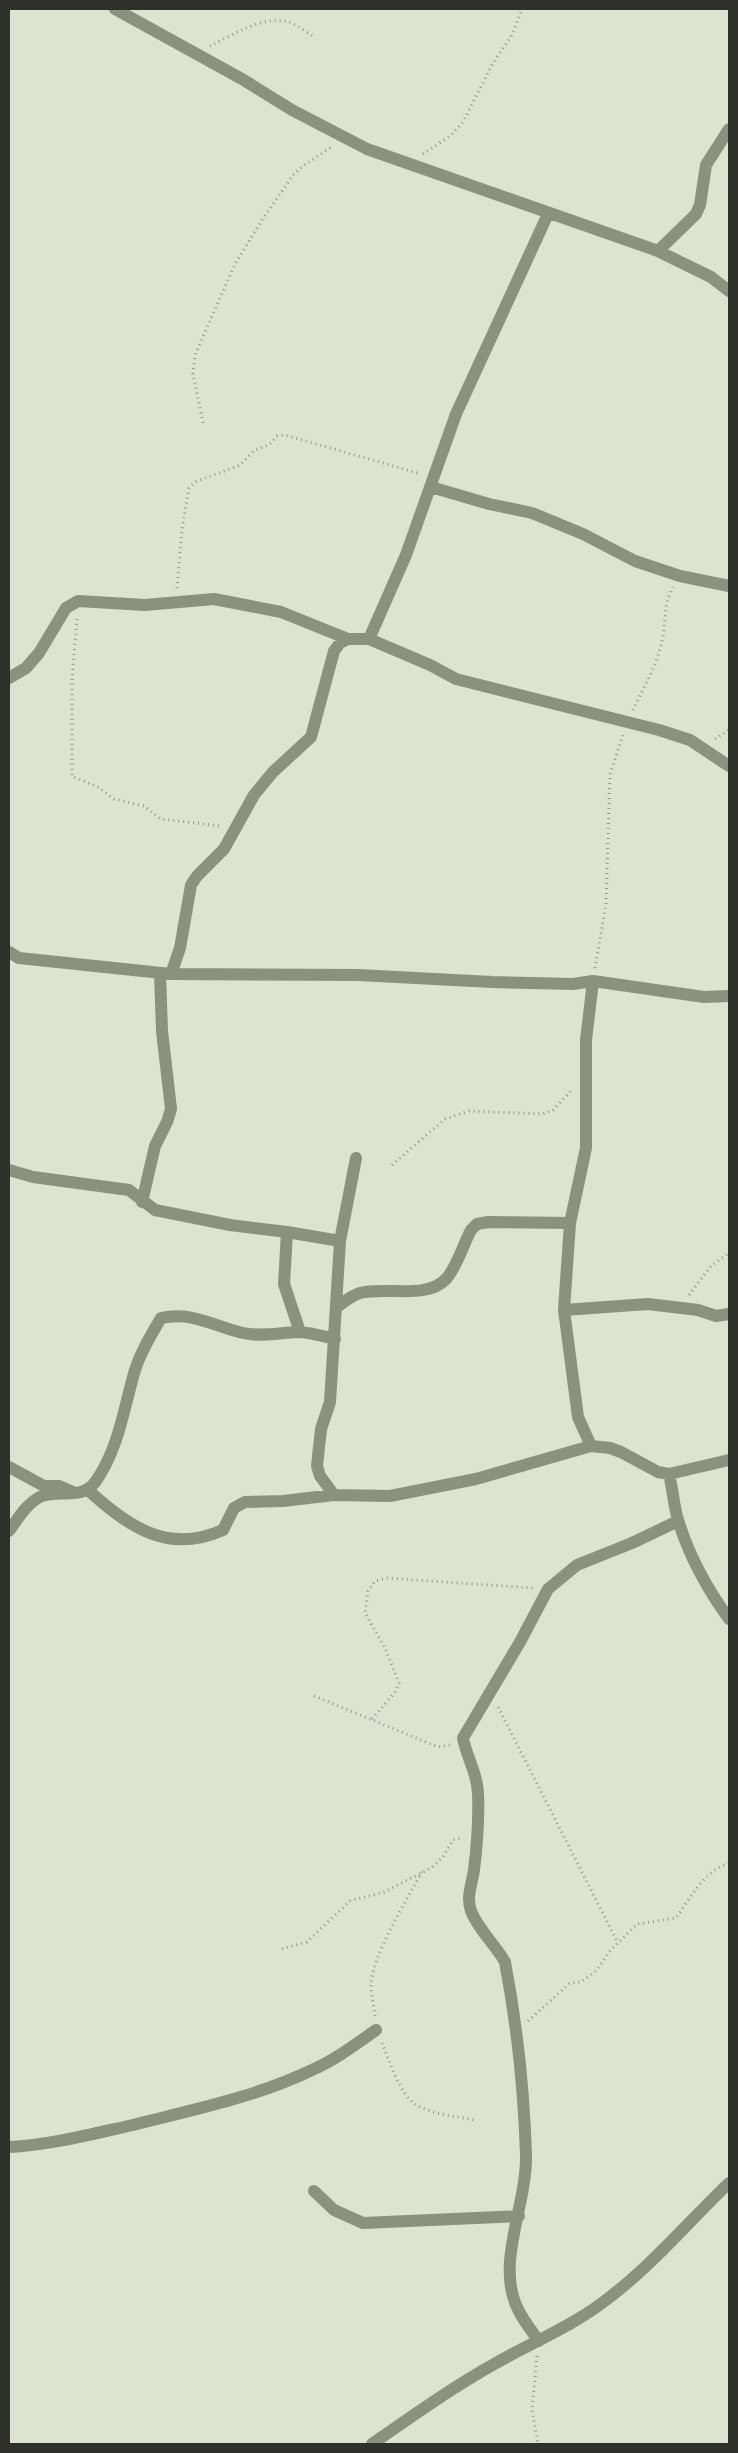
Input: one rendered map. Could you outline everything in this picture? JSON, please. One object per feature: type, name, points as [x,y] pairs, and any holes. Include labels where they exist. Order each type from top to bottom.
[{"type":"street","points":[[115,9],[196,53],[292,110],[367,149],[658,251],[711,277],[729,291]]},
{"type":"street","points":[[658,251],[696,214],[700,205],[706,166],[729,129]]},
{"type":"street","points":[[369,638],[406,555],[456,414],[548,214]]},
{"type":"street","points":[[433,482],[489,504],[532,513],[582,534],[635,561],[680,576],[729,586]]},
{"type":"street","points":[[9,678],[26,668],[39,654],[66,608],[78,601],[145,605],[214,599],[281,612],[348,639]]},
{"type":"street","points":[[142,1202],[155,1146],[167,1122],[170,1109],[162,1031],[166,974],[180,948],[191,885],[197,876],[224,849],[254,795],[273,772],[311,737],[334,651],[340,643],[348,639],[369,638],[456,679],[690,740],[729,766]]},
{"type":"street","points":[[9,952],[19,958],[166,974],[358,975],[573,984],[593,981],[704,997],[729,996]]},
{"type":"street","points":[[591,1446],[578,1417],[564,1310],[570,1223],[586,1148],[587,1016],[593,981]]},
{"type":"street","points":[[334,1496],[320,1476],[317,1466],[321,1429],[330,1402],[340,1241],[356,1158]]},
{"type":"street","points":[[9,1170],[73,1183],[129,1190],[136,1194],[142,1202],[155,1210],[230,1225],[340,1241]]},
{"type":"street","points":[[337,1307],[350,1296],[362,1292],[425,1289],[438,1286],[447,1278],[471,1230],[477,1224],[488,1222],[570,1223]]},
{"type":"street","points":[[288,1232],[284,1284],[300,1332]]},
{"type":"street","points":[[564,1310],[648,1304],[698,1310],[716,1316],[729,1314]]},
{"type":"street","points":[[9,1531],[30,1503],[42,1496],[82,1492],[102,1470],[123,1422],[135,1369],[147,1341],[161,1318],[173,1316],[216,1323],[242,1333],[263,1335],[300,1332],[335,1339]]},
{"type":"street","points":[[9,1467],[44,1486],[59,1486],[82,1492],[118,1517],[154,1536],[169,1540],[207,1535],[222,1530],[234,1508],[241,1503],[334,1496],[390,1496],[476,1479],[591,1446],[610,1448],[622,1452],[658,1472],[669,1474],[729,1460]]},
{"type":"street","points":[[669,1474],[678,1521],[690,1552],[713,1598],[729,1619]]},
{"type":"street","points":[[539,2341],[516,2307],[511,2292],[508,2266],[525,2186],[526,2157],[516,2032],[505,1962],[496,1946],[480,1929],[470,1910],[468,1895],[474,1871],[478,1795],[475,1770],[463,1738],[491,1692],[548,1589],[577,1565],[632,1543],[678,1521]]},
{"type":"street","points":[[9,2147],[31,2146],[120,2128],[197,2109],[259,2090],[311,2070],[346,2051],[376,2030]]},
{"type":"street","points":[[372,2444],[456,2386],[600,2305],[630,2282],[729,2183]]},
{"type":"street","points":[[314,2191],[334,2210],[363,2223],[519,2216]]},
{"type":"path","points":[[408,164],[450,136],[463,122],[493,63],[512,35],[522,9]]},
{"type":"path","points":[[196,53],[256,24],[274,21],[290,22],[313,36]]},
{"type":"path","points":[[203,423],[193,374],[195,355],[235,264],[262,220],[294,176],[313,158],[346,138]]},
{"type":"path","points":[[176,601],[182,530],[189,488],[195,482],[240,465],[254,451],[270,444],[277,436],[284,435],[299,438],[433,482]]},
{"type":"path","points":[[593,981],[606,904],[610,774],[614,758],[628,723],[660,650],[665,608],[668,597],[680,576]]},
{"type":"path","points":[[78,601],[72,680],[72,776],[98,787],[114,799],[144,806],[161,819],[237,827]]},
{"type":"path","points":[[392,1165],[445,1119],[469,1110],[543,1114],[553,1110],[586,1076]]},
{"type":"path","points":[[679,1308],[710,1267],[729,1253]]},
{"type":"path","points":[[372,1719],[396,1690],[399,1683],[385,1648],[365,1613],[368,1591],[375,1581],[387,1578],[548,1589]]},
{"type":"path","points":[[491,1692],[618,1943]]},
{"type":"path","points":[[314,1696],[438,1746],[448,1746],[463,1738]]},
{"type":"path","points":[[282,1949],[307,1942],[350,1901],[384,1892],[431,1868],[442,1857],[453,1840],[476,1832]]},
{"type":"path","points":[[516,2032],[570,1983],[581,1982],[596,1971],[618,1943],[637,1924],[676,1918],[702,1881],[720,1866],[729,1863]]},
{"type":"path","points":[[422,1872],[398,1914],[376,1962],[371,1984],[376,2030],[400,2084],[414,2104],[435,2112],[475,2120]]},
{"type":"path","points":[[538,2444],[532,2410],[539,2341]]}]
